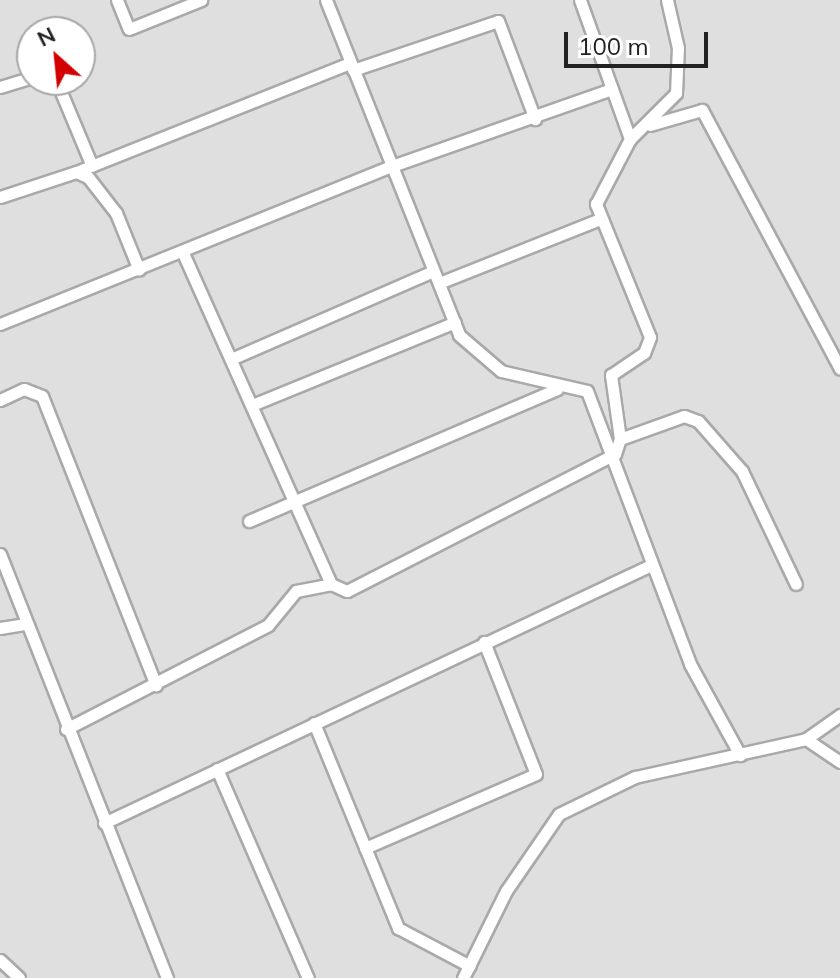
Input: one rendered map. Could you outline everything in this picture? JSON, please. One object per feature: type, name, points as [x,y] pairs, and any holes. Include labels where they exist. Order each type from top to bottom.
[{"type":"street","points":[[117,0],[129,29],[201,0]]},
{"type":"street","points":[[326,0],[389,167],[459,335],[501,371],[557,389],[587,391],[615,454],[651,565],[690,664],[740,755]]},
{"type":"street","points":[[580,0],[630,139]]},
{"type":"street","points":[[66,729],[268,625],[296,591],[331,584],[347,591],[615,454],[620,439],[611,375],[644,353],[650,337],[600,219],[597,197],[630,139],[670,103],[680,75],[667,0]]},
{"type":"street","points":[[0,197],[76,172],[351,67],[498,21],[535,119]]},
{"type":"street","points":[[0,324],[183,253],[389,167],[535,119],[612,89]]},
{"type":"street","points":[[63,96],[92,166]]},
{"type":"street","points":[[644,127],[702,110],[840,368]]},
{"type":"street","points":[[76,172],[101,188],[139,270]]},
{"type":"street","points":[[439,283],[600,219]]},
{"type":"street","points":[[183,253],[331,584]]},
{"type":"street","points":[[231,359],[433,271]]},
{"type":"street","points":[[252,405],[455,322]]},
{"type":"street","points":[[0,400],[24,389],[42,396],[156,685]]},
{"type":"street","points":[[249,521],[557,389]]},
{"type":"street","points":[[620,439],[684,416],[698,421],[742,471],[796,584]]},
{"type":"street","points":[[0,554],[66,729],[167,978]]},
{"type":"street","points":[[104,823],[651,565]]},
{"type":"street","points":[[0,628],[26,624]]},
{"type":"street","points":[[365,848],[536,774],[484,642]]},
{"type":"street","points":[[463,978],[506,891],[559,814],[635,777],[806,739],[840,715]]},
{"type":"street","points":[[314,723],[398,928],[470,966]]},
{"type":"street","points":[[806,739],[840,762]]},
{"type":"street","points":[[217,769],[308,978]]},
{"type":"street","points":[[0,960],[19,978]]},
{"type":"shaded area","points":[[0,0],[840,0],[840,978],[0,978]]}]
